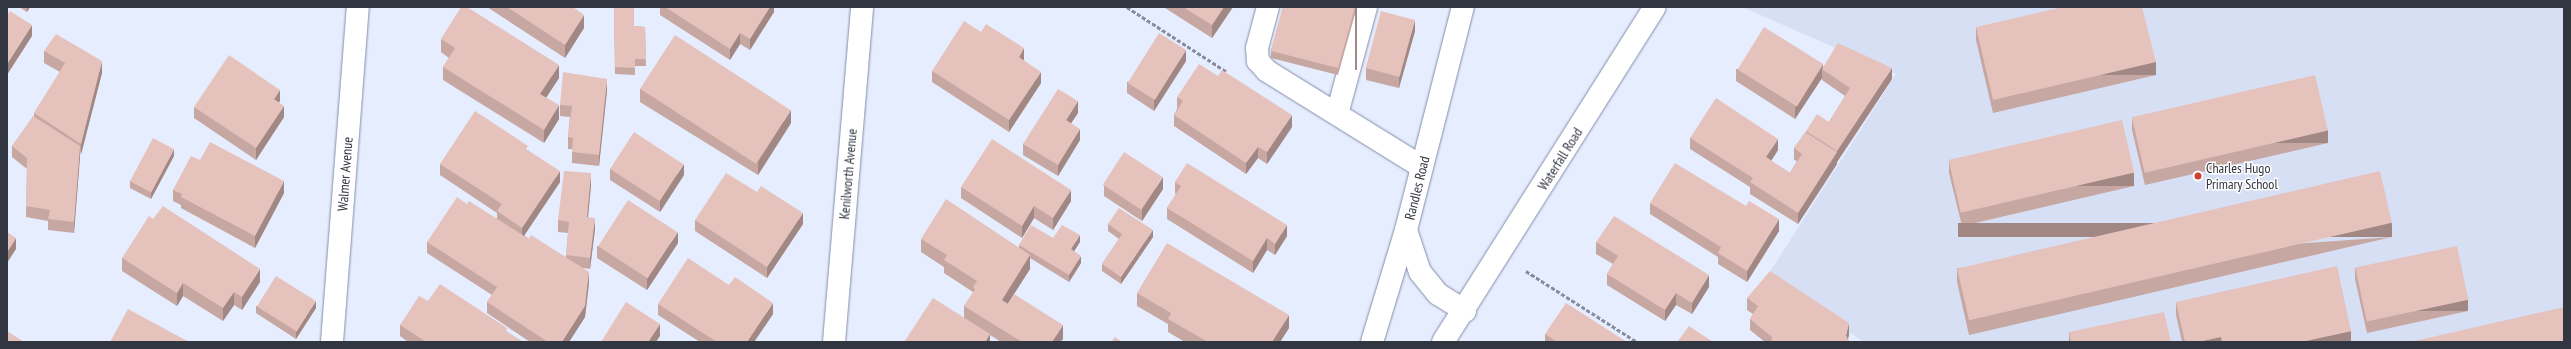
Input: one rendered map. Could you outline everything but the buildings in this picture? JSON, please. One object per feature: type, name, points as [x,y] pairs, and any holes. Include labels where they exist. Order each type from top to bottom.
[{"type":"street","name":"Walmer Avenue","points":[[332,342],[358,7]]},
{"type":"street","name":"Kenilworth Avenue","points":[[834,342],[862,7]]},
{"type":"street","points":[[1268,7],[1257,48],[1258,61],[1267,71],[1422,166]]},
{"type":"street","points":[[1337,114],[1366,7]]},
{"type":"street","name":"Randles Road","points":[[1463,7],[1406,230],[1420,272],[1438,294],[1465,310]]},
{"type":"street","name":"Waterfall Road","points":[[1465,310],[1655,7]]},
{"type":"street","points":[[1372,342],[1406,230]]},
{"type":"street","points":[[1443,342],[1465,310]]},
{"type":"path","points":[[1500,254],[1637,342]]},
{"type":"shaded area","name":"Charles Hugo Primary School","points":[[1742,7],[2564,7],[2564,342],[1864,342],[1766,278],[1896,74]]},
{"type":"place","name":"Charles Hugo Primary School","points":[[2198,176]]}]
